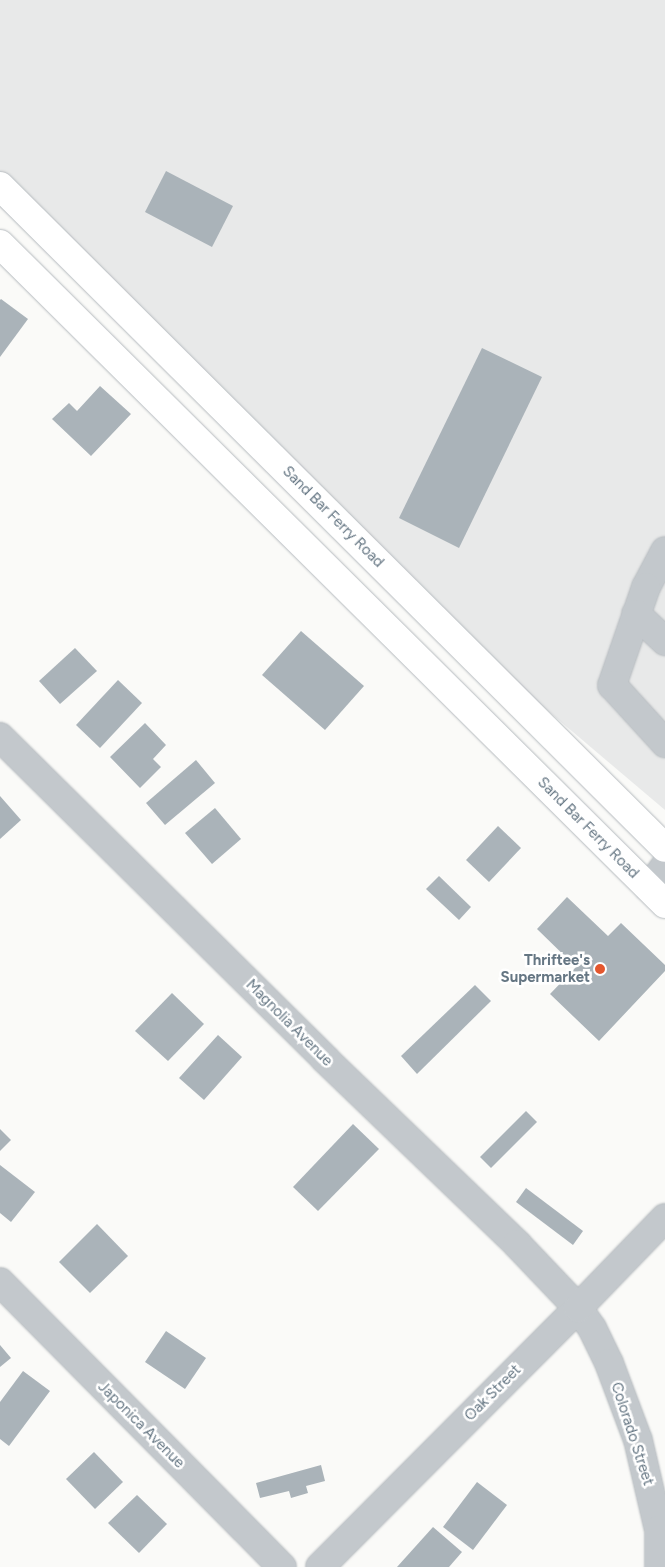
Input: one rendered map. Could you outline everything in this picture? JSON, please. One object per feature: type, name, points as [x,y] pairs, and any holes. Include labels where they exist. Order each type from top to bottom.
[{"type":"main road","name":"Sand Bar Ferry Road","points":[[0,186],[665,848]]},
{"type":"main road","name":"Sand Bar Ferry Road","points":[[0,244],[657,896]]},
{"type":"street","points":[[665,551],[646,587],[612,685],[665,742]]},
{"type":"street","points":[[636,614],[665,641]]},
{"type":"street","name":"Magnolia Avenue","points":[[0,737],[325,1059],[518,1244],[578,1308]]},
{"type":"street","points":[[657,896],[665,866]]},
{"type":"street","name":"Oak Street","points":[[320,1567],[665,1218]]},
{"type":"street","name":"Japonica Avenue","points":[[0,1282],[282,1567]]},
{"type":"street","name":"Colorado Street","points":[[578,1308],[592,1328],[609,1362],[638,1440],[659,1530],[659,1567]]},
{"type":"shaded area","points":[[0,0],[665,0],[665,810],[482,655],[0,207]]},
{"type":"building","points":[[166,171],[233,206],[212,247],[145,212]]},
{"type":"building","points":[[0,300],[28,319],[0,357]]},
{"type":"building","points":[[482,348],[542,377],[459,548],[399,518]]},
{"type":"building","points":[[100,386],[131,414],[91,456],[52,419],[69,403],[77,411]]},
{"type":"building","points":[[301,631],[364,686],[325,730],[262,675]]},
{"type":"building","points":[[75,648],[97,671],[60,704],[39,681]]},
{"type":"building","points":[[118,680],[142,703],[100,748],[76,725]]},
{"type":"building","points":[[145,723],[166,745],[153,759],[161,767],[140,788],[110,757]]},
{"type":"building","points":[[196,760],[215,783],[165,825],[146,803]]},
{"type":"building","points":[[0,796],[21,820],[0,839]]},
{"type":"building","points":[[215,808],[241,839],[212,864],[185,833]]},
{"type":"building","points":[[498,826],[521,848],[489,882],[466,860]]},
{"type":"building","points":[[439,876],[471,907],[459,920],[426,889]]},
{"type":"building","points":[[567,897],[608,936],[621,923],[665,965],[665,971],[599,1041],[550,994],[576,967],[537,929]]},
{"type":"building","points":[[475,985],[491,1001],[417,1074],[401,1056]]},
{"type":"building","points":[[172,993],[204,1024],[168,1061],[135,1031]]},
{"type":"building","points":[[218,1035],[242,1057],[204,1100],[179,1078]]},
{"type":"building","points":[[526,1111],[537,1122],[491,1168],[480,1157]]},
{"type":"building","points":[[353,1124],[379,1149],[318,1211],[293,1187]]},
{"type":"building","points":[[0,1129],[11,1140],[0,1151]]},
{"type":"building","points":[[0,1165],[35,1192],[11,1222],[0,1213]]},
{"type":"building","points":[[526,1188],[583,1231],[573,1245],[516,1202]]},
{"type":"building","points":[[97,1224],[128,1256],[90,1293],[59,1262]]},
{"type":"building","points":[[166,1331],[206,1358],[185,1389],[145,1362]]},
{"type":"building","points":[[0,1345],[11,1358],[0,1367]]},
{"type":"building","points":[[23,1371],[50,1391],[9,1446],[0,1439],[0,1402]]},
{"type":"building","points":[[94,1452],[123,1482],[95,1509],[66,1479]]},
{"type":"building","points":[[321,1465],[325,1481],[306,1486],[308,1493],[291,1498],[289,1491],[260,1498],[256,1483]]},
{"type":"building","points":[[477,1482],[507,1505],[473,1550],[443,1527]]},
{"type":"building","points":[[137,1495],[167,1524],[139,1553],[108,1523]]},
{"type":"building","points":[[433,1527],[462,1552],[449,1567],[397,1567]]},
{"type":"place","name":"Thriftee's Supermarket","points":[[600,969]]}]
